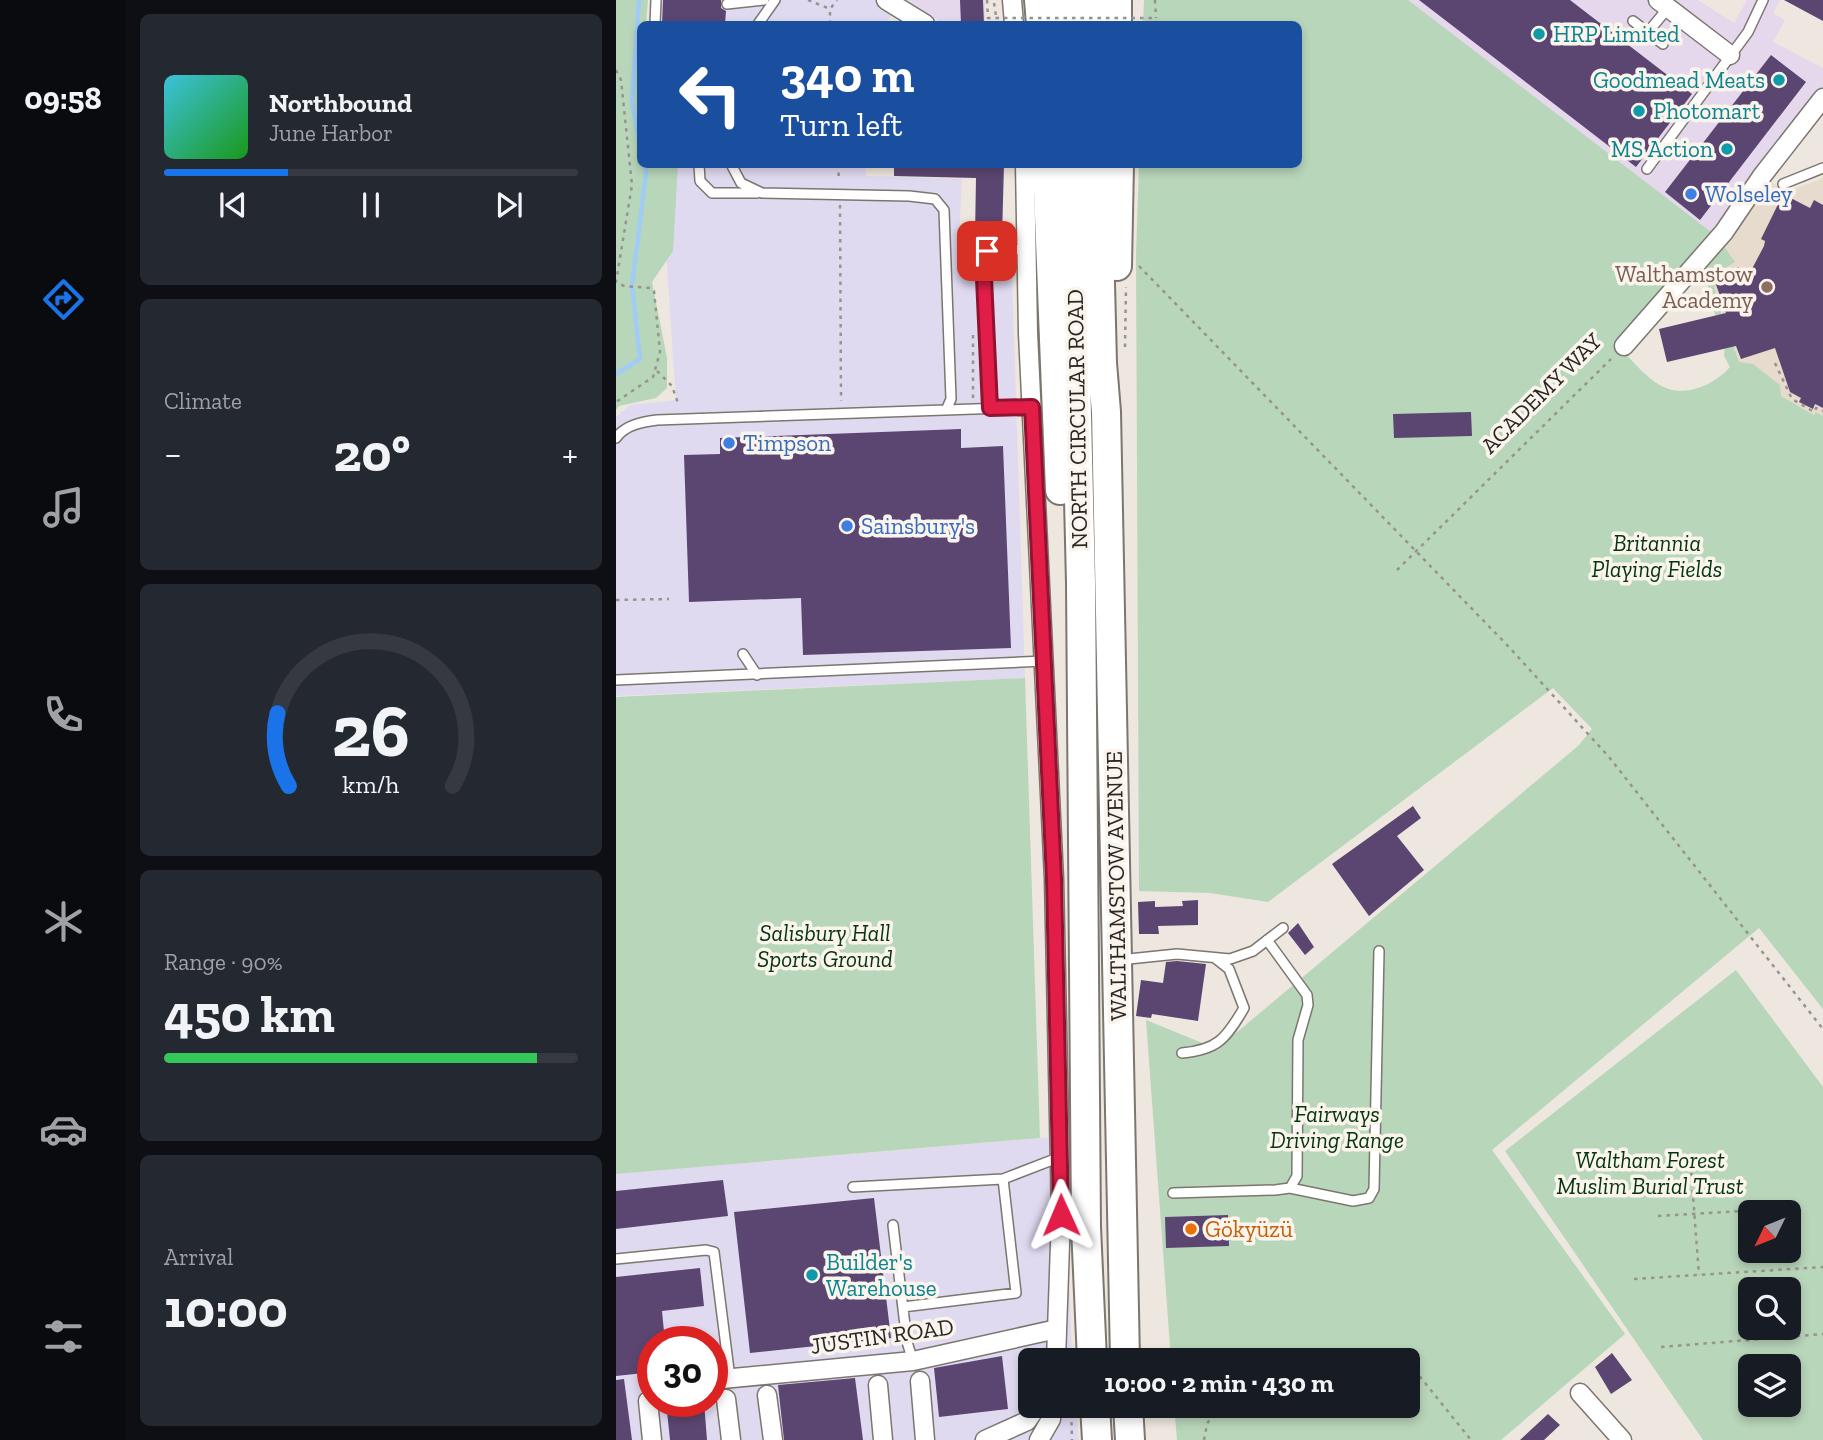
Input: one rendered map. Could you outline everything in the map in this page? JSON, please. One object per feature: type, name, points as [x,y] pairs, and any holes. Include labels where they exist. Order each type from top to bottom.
[{"type":"highway","points":[[1039,0],[1041,21]]},
{"type":"highway","points":[[1067,0],[1067,21]]},
{"type":"highway","points":[[1092,0],[1092,21]]},
{"type":"highway","points":[[1117,0],[1117,21]]},
{"type":"highway","points":[[1047,168],[1053,364],[1068,616],[1079,673]]},
{"type":"highway","name":"NORTH CIRCULAR ROAD","points":[[1071,168],[1081,583],[1079,673]]},
{"type":"highway","name":"NORTH CIRCULAR ROAD","points":[[1097,168],[1106,412]]},
{"type":"highway","points":[[1106,412],[1115,366],[1119,168]]},
{"type":"highway","name":"WALTHAMSTOW AVENUE","points":[[1106,412],[1125,1348]]},
{"type":"highway","name":"WALTHAMSTOW AVENUE","points":[[1079,673],[1086,1227],[1091,1348]]},
{"type":"highway","points":[[1096,1418],[1097,1440]]},
{"type":"highway","points":[[1129,1418],[1130,1440]]},
{"type":"street","points":[[886,0],[914,21]]},
{"type":"street","points":[[1012,0],[1014,21]]},
{"type":"street","points":[[1663,4],[1730,55]]},
{"type":"street","name":"ACADEMY WAY","points":[[1624,346],[1724,232],[1762,176],[1823,98]]},
{"type":"street","points":[[1025,168],[1032,407],[1046,662],[1060,1157],[1061,1268],[1056,1348]]},
{"type":"street","name":"JUSTIN ROAD","points":[[728,1378],[913,1361],[1057,1329]]},
{"type":"street","points":[[920,1381],[925,1440]]},
{"type":"street","points":[[878,1385],[883,1440]]},
{"type":"street","points":[[1580,1393],[1622,1440]]},
{"type":"street","points":[[767,1395],[773,1440]]},
{"type":"street","points":[[728,1415],[731,1440]]},
{"type":"street","points":[[650,1417],[652,1440]]},
{"type":"street","points":[[985,1440],[1029,1418]]},
{"type":"street","points":[[1038,1440],[1051,1418]]},
{"type":"street","points":[[1027,1421],[1027,1431],[1032,1440]]},
{"type":"lane","points":[[655,21],[656,0]]},
{"type":"lane","points":[[727,4],[764,0]]},
{"type":"lane","points":[[760,21],[775,0]]},
{"type":"lane","points":[[1647,169],[1748,32],[1763,0]]},
{"type":"lane","points":[[1648,32],[1663,4]]},
{"type":"lane","points":[[1633,21],[1663,44]]},
{"type":"lane","points":[[1783,184],[1823,167]]},
{"type":"lane","points":[[699,168],[700,181],[712,193],[840,194],[935,199],[944,210],[951,399],[947,408]]},
{"type":"lane","points":[[734,168],[741,183],[762,193]]},
{"type":"lane","points":[[990,408],[984,278],[987,251],[1026,249]]},
{"type":"lane","points":[[616,438],[638,424],[657,419],[1032,407]]},
{"type":"lane","points":[[743,654],[757,675]]},
{"type":"lane","points":[[616,680],[1046,662]]},
{"type":"lane","points":[[1118,960],[1177,954],[1230,959],[1253,951],[1283,928]]},
{"type":"lane","points":[[1267,940],[1307,995],[1308,1005],[1298,1040],[1299,1160],[1297,1176],[1290,1188]]},
{"type":"lane","points":[[1173,1193],[1290,1188],[1353,1201],[1369,1198],[1374,1189],[1379,951]]},
{"type":"lane","points":[[1182,1053],[1207,1051],[1234,1024],[1244,1008],[1229,969],[1215,958]]},
{"type":"lane","points":[[853,1187],[1003,1179],[1060,1157]]},
{"type":"lane","points":[[903,1307],[1016,1293],[1003,1179]]},
{"type":"lane","points":[[893,1225],[907,1342],[913,1361]]},
{"type":"lane","points":[[616,1259],[706,1250],[714,1252],[718,1326]]},
{"type":"path","points":[[808,0],[830,9]]},
{"type":"path","points":[[830,21],[830,9],[837,0]]},
{"type":"path","points":[[988,0],[988,18],[1156,18],[1155,0]]},
{"type":"path","points":[[994,0],[994,16]]},
{"type":"path","points":[[616,402],[657,371],[660,352],[654,292],[616,282],[632,185],[621,80],[617,69]]},
{"type":"path","points":[[838,168],[841,405]]},
{"type":"path","points":[[1132,260],[1509,647],[1609,757],[1823,1030]]},
{"type":"path","name":"ACADEMY WAY","points":[[1397,570],[1624,346]]},
{"type":"path","points":[[1775,363],[1792,400],[1814,412],[1816,408],[1823,411]]},
{"type":"path","points":[[657,371],[672,386],[678,398],[679,411]]},
{"type":"path","points":[[616,600],[669,599]]},
{"type":"path","points":[[1690,1156],[1699,1275]]},
{"type":"path","points":[[1658,1216],[1738,1211]]},
{"type":"path","points":[[1634,1279],[1823,1267]]},
{"type":"path","points":[[1661,1347],[1823,1334]]},
{"type":"path","points":[[1420,1377],[1471,1440]]},
{"type":"path","points":[[1072,1418],[1072,1440]]},
{"type":"path","points":[[1204,1440],[1210,1418]]},
{"type":"shaded area","points":[[653,0],[878,0],[894,13],[887,21],[652,21]]},
{"type":"shaded area","points":[[907,0],[985,0],[985,21],[939,21]]},
{"type":"shaded area","points":[[1402,0],[1698,0],[1734,23],[1747,0],[1780,0],[1773,13],[1785,20],[1773,42],[1823,68],[1823,88],[1709,235]]},
{"type":"shaded area","points":[[660,168],[865,168],[866,176],[962,179],[959,244],[1011,243],[1025,678],[616,696],[616,417],[630,405],[676,400]]},
{"type":"shaded area","name":"Walthamstow Academy","points":[[1823,178],[1823,416],[1817,412],[1815,415],[1733,370],[1704,260],[1723,247],[1771,182],[1787,192]]},
{"type":"shaded area","points":[[1065,1136],[1072,1348],[1018,1348],[1018,1418],[1077,1418],[1079,1440],[616,1440],[616,1174]]},
{"type":"green space","points":[[616,0],[648,0],[646,21],[637,21],[637,168],[678,168],[673,251],[652,282],[667,358],[667,388],[656,398],[619,406],[616,410]]},
{"type":"green space","points":[[1144,0],[1408,0],[1711,232],[1618,344],[1621,350],[1653,381],[1678,391],[1707,385],[1730,367],[1724,356],[1723,335],[1702,270],[1723,245],[1735,262],[1725,268],[1715,267],[1712,272],[1717,303],[1739,362],[1753,364],[1780,385],[1781,396],[1814,415],[1816,412],[1823,416],[1823,1009],[1759,928],[1492,1150],[1625,1334],[1501,1440],[1177,1440],[1175,1418],[1420,1418],[1420,1348],[1170,1348],[1146,1020],[1217,1049],[1578,746],[1592,729],[1553,688],[1268,902],[1210,893],[1139,891],[1136,254],[1139,168],[1302,168],[1302,21],[1143,21]]},
{"type":"green space","name":"Salisbury Hall Sports Ground","points":[[1025,678],[1040,1138],[616,1174],[616,697]]},
{"type":"green space","name":"Waltham Forest Muslim Burial Trust","points":[[1736,970],[1823,1087],[1823,1440],[1703,1440],[1505,1151]]},
{"type":"building","points":[[663,0],[721,0],[721,8],[726,11],[725,21],[662,21]]},
{"type":"building","points":[[960,0],[983,0],[984,21],[961,21]]},
{"type":"building","points":[[1419,0],[1570,0],[1692,94],[1636,167]]},
{"type":"building","points":[[1784,0],[1823,0],[1823,21]]},
{"type":"building","points":[[1771,55],[1806,82],[1700,220],[1665,192]]},
{"type":"building","points":[[894,168],[1004,168],[1002,237],[975,236],[976,178],[894,176]]},
{"type":"building","name":"Walthamstow Academy","points":[[1783,194],[1810,208],[1814,200],[1823,205],[1823,408],[1815,404],[1813,409],[1799,402],[1801,398],[1790,392],[1775,348],[1741,359],[1736,346],[1667,362],[1659,329],[1726,313],[1713,276],[1739,267],[1744,284],[1764,246],[1765,241],[1761,239]]},
{"type":"building","points":[[1471,412],[1472,436],[1394,438],[1393,414]]},
{"type":"building","name":"Sainsbury's","points":[[961,429],[961,448],[1003,446],[1011,648],[803,655],[801,598],[689,602],[684,455],[720,454],[720,438]]},
{"type":"building","points":[[1413,806],[1421,818],[1397,836],[1424,870],[1369,916],[1332,864]]},
{"type":"building","points":[[1198,900],[1198,925],[1158,926],[1159,934],[1139,934],[1138,902],[1155,901],[1155,907],[1183,906],[1182,901]]},
{"type":"building","points":[[1298,923],[1314,947],[1305,955],[1288,933]]},
{"type":"building","points":[[1166,962],[1206,964],[1198,1021],[1152,1014],[1151,1018],[1136,1016],[1141,980],[1163,983]]},
{"type":"building","points":[[723,1180],[728,1216],[616,1229],[616,1191]]},
{"type":"building","name":"Builder's Warehouse","points":[[874,1198],[891,1338],[750,1353],[734,1212]]},
{"type":"building","points":[[1228,1215],[1229,1246],[1166,1248],[1165,1217]]},
{"type":"building","points":[[700,1268],[704,1306],[662,1311],[663,1326],[637,1326],[637,1374],[616,1376],[616,1277]]},
{"type":"building","points":[[1612,1353],[1632,1380],[1611,1394],[1595,1367]]},
{"type":"building","points":[[1002,1356],[1008,1409],[939,1417],[934,1368]]},
{"type":"building","points":[[855,1378],[863,1440],[784,1440],[778,1385]]},
{"type":"building","points":[[624,1379],[632,1440],[616,1440],[616,1380]]},
{"type":"building","points":[[1548,1414],[1560,1425],[1544,1440],[1520,1440]]},
{"type":"building","points":[[668,1417],[705,1417],[707,1440],[670,1440]]},
{"type":"waterway","points":[[638,21],[639,0]]},
{"type":"waterway","points":[[637,29],[632,102],[637,128]]},
{"type":"waterway","points":[[616,374],[640,359],[632,285],[645,168]]},
{"type":"place","name":"HRP Limited","points":[[1539,34]]},
{"type":"place","name":"Goodmead Meats","points":[[1779,80]]},
{"type":"place","name":"Photomart","points":[[1639,111]]},
{"type":"place","name":"MS Action","points":[[1727,149]]},
{"type":"place","name":"Wolseley","points":[[1691,194]]},
{"type":"place","name":"Walthamstow Academy","points":[[1767,287]]},
{"type":"place","name":"Timpson","points":[[729,443]]},
{"type":"place","name":"Sainsbury's","points":[[847,526]]},
{"type":"place","name":"Gökyüzü","points":[[1191,1229]]},
{"type":"place","name":"Builder's Warehouse","points":[[812,1275]]},
{"type":"route","points":[[987,251],[984,278],[990,408],[1032,407],[1046,662],[1054,879],[1061,1215]]},
{"type":"park label","name":"Britannia Playing Fields","points":[[1657,556]]},
{"type":"park label","name":"Fairways Driving Range","points":[[1337,1127]]}]
